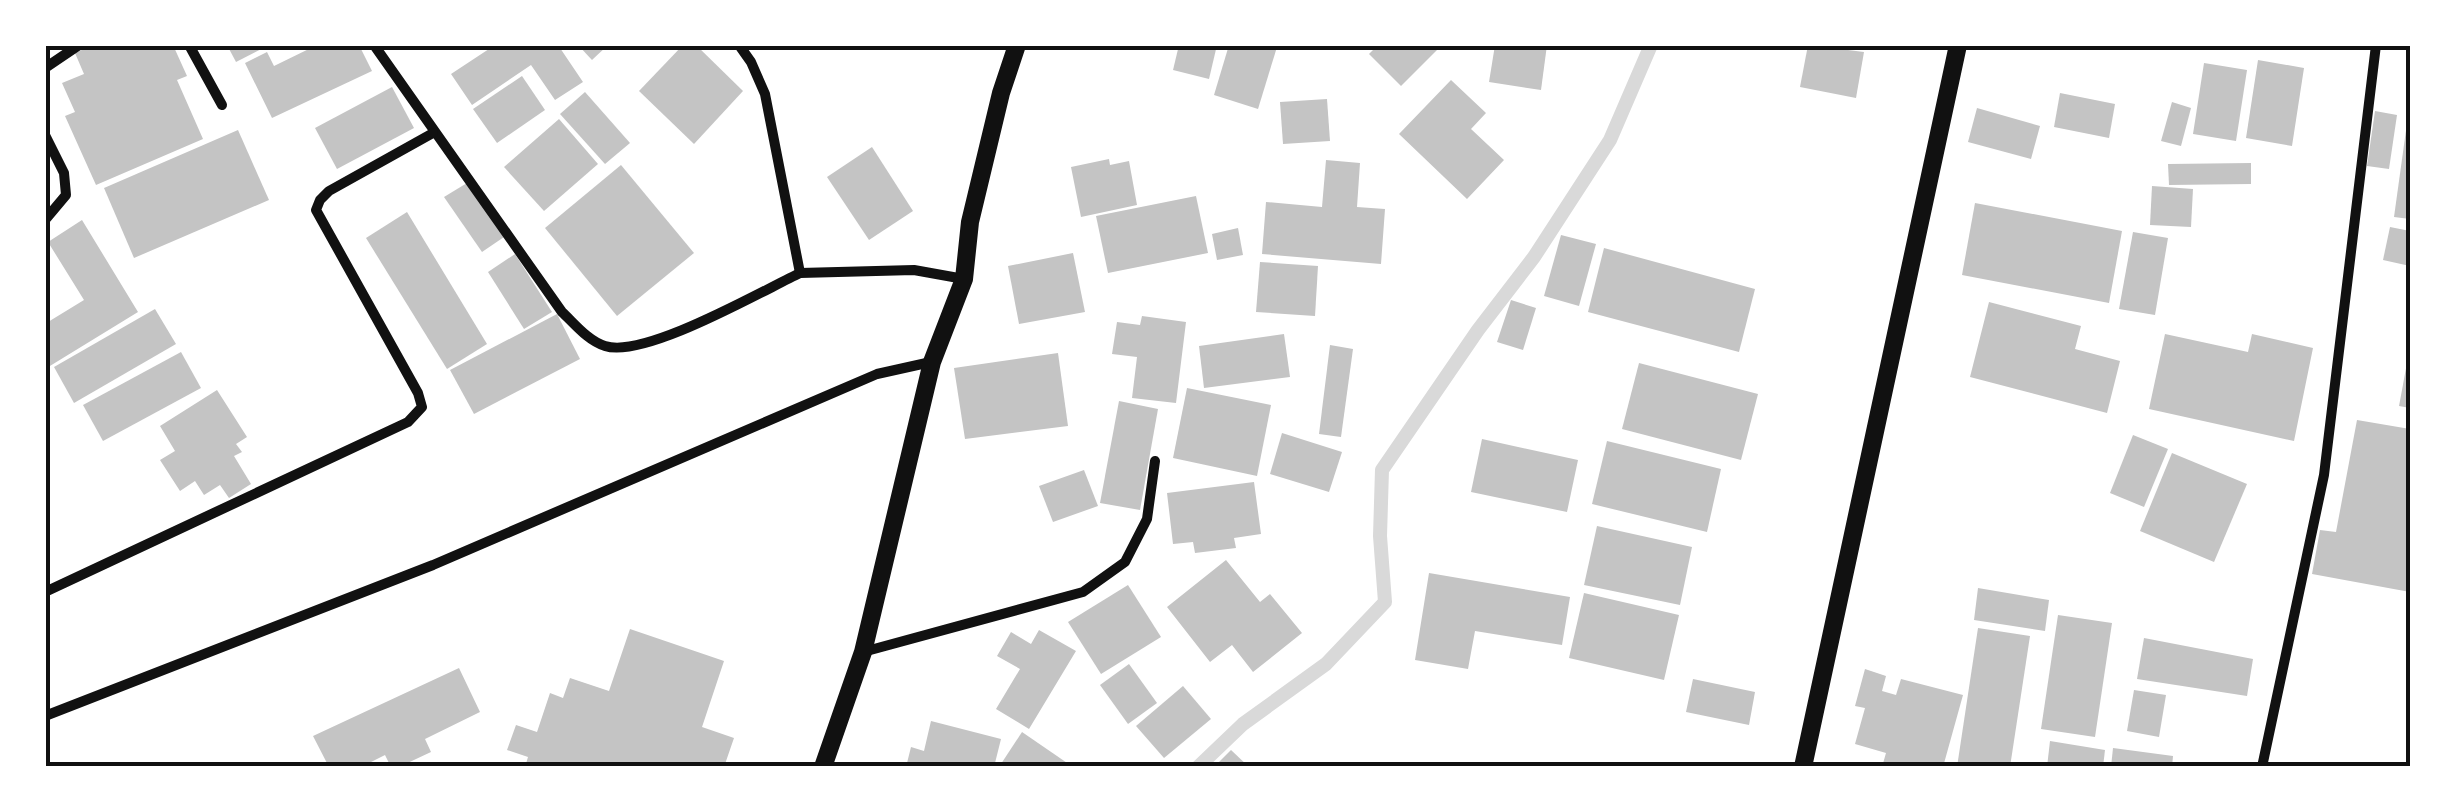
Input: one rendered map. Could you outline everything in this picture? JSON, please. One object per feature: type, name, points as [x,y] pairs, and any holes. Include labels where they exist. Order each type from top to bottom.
[{"type":"street","points":[[45,68],[79,45]]},
{"type":"street","points":[[189,45],[222,105]]},
{"type":"street","points":[[374,45],[562,312],[601,346],[634,348],[800,273],[914,270],[964,278]]},
{"type":"street","points":[[740,45],[765,94],[800,273]]},
{"type":"street","points":[[824,767],[863,652],[932,362],[964,278],[970,222],[1017,45]]},
{"type":"street","points":[[1802,767],[1958,45]]},
{"type":"street","points":[[2262,767],[2324,476],[2376,45]]},
{"type":"street","points":[[45,592],[408,422],[422,407],[418,393],[316,210],[329,191],[433,133]]},
{"type":"street","points":[[45,136],[64,173],[66,195],[45,220]]},
{"type":"street","points":[[45,716],[433,565],[877,374],[932,362]]},
{"type":"street","points":[[863,652],[1082,592],[1125,562],[1147,519],[1155,461]]},
{"type":"building","points":[[93,45],[173,45],[187,76],[177,80],[203,139],[96,185],[65,116],[75,112],[62,83],[84,74],[75,53]]},
{"type":"building","points":[[227,45],[269,45],[236,62]]},
{"type":"building","points":[[317,45],[359,45],[372,71],[272,118],[245,63],[267,52],[274,66]]},
{"type":"building","points":[[495,45],[558,45],[583,82],[555,100],[531,65],[472,105],[451,74]]},
{"type":"building","points":[[578,45],[608,45],[592,60]]},
{"type":"building","points":[[683,45],[696,45],[743,91],[694,144],[639,91]]},
{"type":"building","points":[[1179,45],[1217,45],[1209,79],[1173,70]]},
{"type":"building","points":[[1229,45],[1277,47],[1258,109],[1214,95]]},
{"type":"building","points":[[1378,45],[1442,45],[1401,86],[1369,54]]},
{"type":"building","points":[[1495,45],[1547,45],[1541,90],[1489,82]]},
{"type":"building","points":[[1808,45],[1864,52],[1856,98],[1800,87]]},
{"type":"building","points":[[2258,60],[2304,68],[2292,146],[2246,138]]},
{"type":"building","points":[[2204,63],[2247,70],[2236,141],[2193,134]]},
{"type":"building","points":[[522,76],[545,110],[497,143],[473,109]]},
{"type":"building","points":[[1451,80],[1486,113],[1471,129],[1504,160],[1467,199],[1399,134]]},
{"type":"building","points":[[392,87],[414,128],[337,169],[315,128]]},
{"type":"building","points":[[585,92],[630,143],[605,164],[560,114]]},
{"type":"building","points":[[2060,93],[2115,104],[2109,138],[2054,127]]},
{"type":"building","points":[[1327,99],[1330,141],[1283,144],[1280,102]]},
{"type":"building","points":[[2172,102],[2191,108],[2181,146],[2161,141]]},
{"type":"building","points":[[1977,108],[2040,126],[2031,159],[1968,142]]},
{"type":"building","points":[[2375,111],[2397,115],[2389,169],[2367,166]]},
{"type":"building","points":[[2410,117],[2410,219],[2394,217]]},
{"type":"building","points":[[559,119],[598,164],[544,211],[504,167]]},
{"type":"building","points":[[238,130],[269,200],[134,258],[104,188]]},
{"type":"building","points":[[872,147],[913,211],[869,240],[827,177]]},
{"type":"building","points":[[1109,159],[1110,165],[1129,161],[1137,205],[1081,217],[1071,167]]},
{"type":"building","points":[[1326,160],[1360,163],[1357,207],[1385,209],[1381,264],[1262,254],[1266,202],[1322,207]]},
{"type":"building","points":[[2251,163],[2251,184],[2169,185],[2168,164]]},
{"type":"building","points":[[621,165],[694,253],[617,316],[545,228]]},
{"type":"building","points":[[467,183],[504,237],[482,252],[444,197]]},
{"type":"building","points":[[2152,186],[2193,189],[2191,227],[2150,225]]},
{"type":"building","points":[[1196,196],[1208,253],[1108,273],[1096,216]]},
{"type":"building","points":[[1975,203],[2122,231],[2109,303],[1962,275]]},
{"type":"building","points":[[407,212],[487,344],[447,369],[366,238]]},
{"type":"building","points":[[82,220],[138,312],[45,369],[45,316],[48,322],[84,300],[48,242]]},
{"type":"building","points":[[2390,227],[2410,231],[2410,266],[2383,260]]},
{"type":"building","points":[[1238,228],[1243,255],[1217,260],[1212,234]]},
{"type":"building","points":[[2133,232],[2168,238],[2155,315],[2119,309]]},
{"type":"building","points":[[1561,235],[1596,244],[1579,306],[1544,296]]},
{"type":"building","points":[[1604,248],[1755,289],[1739,352],[1588,312]]},
{"type":"building","points":[[1073,253],[1085,312],[1019,324],[1008,266]]},
{"type":"building","points":[[515,254],[552,312],[524,329],[488,272]]},
{"type":"building","points":[[1260,262],[1318,266],[1315,316],[1256,312]]},
{"type":"building","points":[[1511,300],[1536,308],[1523,350],[1497,342]]},
{"type":"building","points":[[1989,302],[2081,326],[2075,349],[2120,361],[2107,413],[1970,377]]},
{"type":"building","points":[[155,309],[176,344],[74,403],[54,367]]},
{"type":"building","points":[[557,314],[580,359],[474,414],[450,370]]},
{"type":"building","points":[[1142,316],[1186,322],[1176,403],[1132,398],[1137,357],[1112,354],[1117,322],[1140,325]]},
{"type":"building","points":[[1284,334],[1290,377],[1204,388],[1199,346]]},
{"type":"building","points":[[2165,334],[2248,352],[2252,334],[2313,348],[2294,441],[2149,409]]},
{"type":"building","points":[[1330,345],[1353,349],[1341,437],[1319,434]]},
{"type":"building","points":[[181,352],[201,388],[103,441],[83,405]]},
{"type":"building","points":[[1058,353],[1068,426],[965,439],[954,368]]},
{"type":"building","points":[[1639,363],[1758,394],[1741,460],[1622,429]]},
{"type":"building","points":[[2410,363],[2410,408],[2399,406]]},
{"type":"building","points":[[1187,388],[1271,405],[1257,476],[1173,458]]},
{"type":"building","points":[[217,390],[247,437],[236,444],[242,452],[234,456],[251,484],[229,498],[220,485],[204,495],[195,481],[180,491],[160,460],[175,451],[160,426]]},
{"type":"building","points":[[1119,401],[1158,409],[1140,510],[1100,503]]},
{"type":"building","points":[[2357,420],[2410,429],[2410,592],[2312,574],[2320,530],[2336,532]]},
{"type":"building","points":[[1282,433],[1342,452],[1329,492],[1270,474]]},
{"type":"building","points":[[2133,435],[2168,449],[2144,507],[2110,493]]},
{"type":"building","points":[[1482,439],[1578,460],[1567,512],[1471,492]]},
{"type":"building","points":[[1607,441],[1721,469],[1707,532],[1592,504]]},
{"type":"building","points":[[2172,453],[2247,484],[2214,562],[2140,531]]},
{"type":"building","points":[[1084,470],[1098,506],[1053,522],[1039,486]]},
{"type":"building","points":[[1254,482],[1261,534],[1234,538],[1236,548],[1195,553],[1193,542],[1173,544],[1167,493]]},
{"type":"building","points":[[1597,526],[1692,547],[1680,605],[1584,585]]},
{"type":"building","points":[[1226,560],[1260,602],[1270,594],[1302,633],[1253,672],[1232,645],[1210,662],[1167,607]]},
{"type":"building","points":[[1429,573],[1570,597],[1562,645],[1475,631],[1468,669],[1415,660]]},
{"type":"building","points":[[1128,585],[1161,637],[1101,674],[1068,622]]},
{"type":"building","points":[[1978,588],[2049,600],[2045,631],[1974,620]]},
{"type":"building","points":[[1584,593],[1679,615],[1664,680],[1569,658]]},
{"type":"building","points":[[2058,615],[2112,623],[2095,737],[2041,729]]},
{"type":"building","points":[[1978,628],[2030,636],[2010,767],[1957,767]]},
{"type":"building","points":[[630,629],[724,661],[702,727],[734,738],[724,767],[525,767],[528,757],[507,750],[516,725],[537,732],[550,693],[563,698],[570,678],[609,691]]},
{"type":"building","points":[[1039,630],[1076,651],[1029,729],[996,709],[1020,669],[997,656],[1011,632],[1031,644]]},
{"type":"building","points":[[2144,638],[2253,659],[2247,696],[2137,679]]},
{"type":"building","points":[[1129,664],[1157,703],[1128,724],[1100,685]]},
{"type":"building","points":[[459,668],[480,712],[425,739],[431,752],[399,767],[391,767],[385,755],[361,767],[329,767],[313,736]]},
{"type":"building","points":[[1865,669],[1886,676],[1882,691],[1896,695],[1901,679],[1963,695],[1943,767],[1882,767],[1886,753],[1855,744],[1865,708],[1855,706]]},
{"type":"building","points":[[1693,679],[1755,692],[1749,725],[1686,712]]},
{"type":"building","points":[[1183,686],[1211,719],[1164,758],[1136,726]]},
{"type":"building","points":[[2134,690],[2166,695],[2159,737],[2127,731]]},
{"type":"building","points":[[931,721],[1001,739],[994,767],[906,767],[911,747],[924,751]]},
{"type":"building","points":[[1022,732],[1073,767],[999,767]]},
{"type":"building","points":[[2050,741],[2105,750],[2103,767],[2047,767]]},
{"type":"building","points":[[2113,748],[2173,756],[2172,767],[2111,767]]},
{"type":"building","points":[[1231,750],[1249,767],[1214,767]]},
{"type":"waterway","points":[[1198,767],[1243,724],[1326,664],[1385,602],[1380,536],[1382,470],[1478,330],[1534,257],[1610,140],[1651,45]]}]
